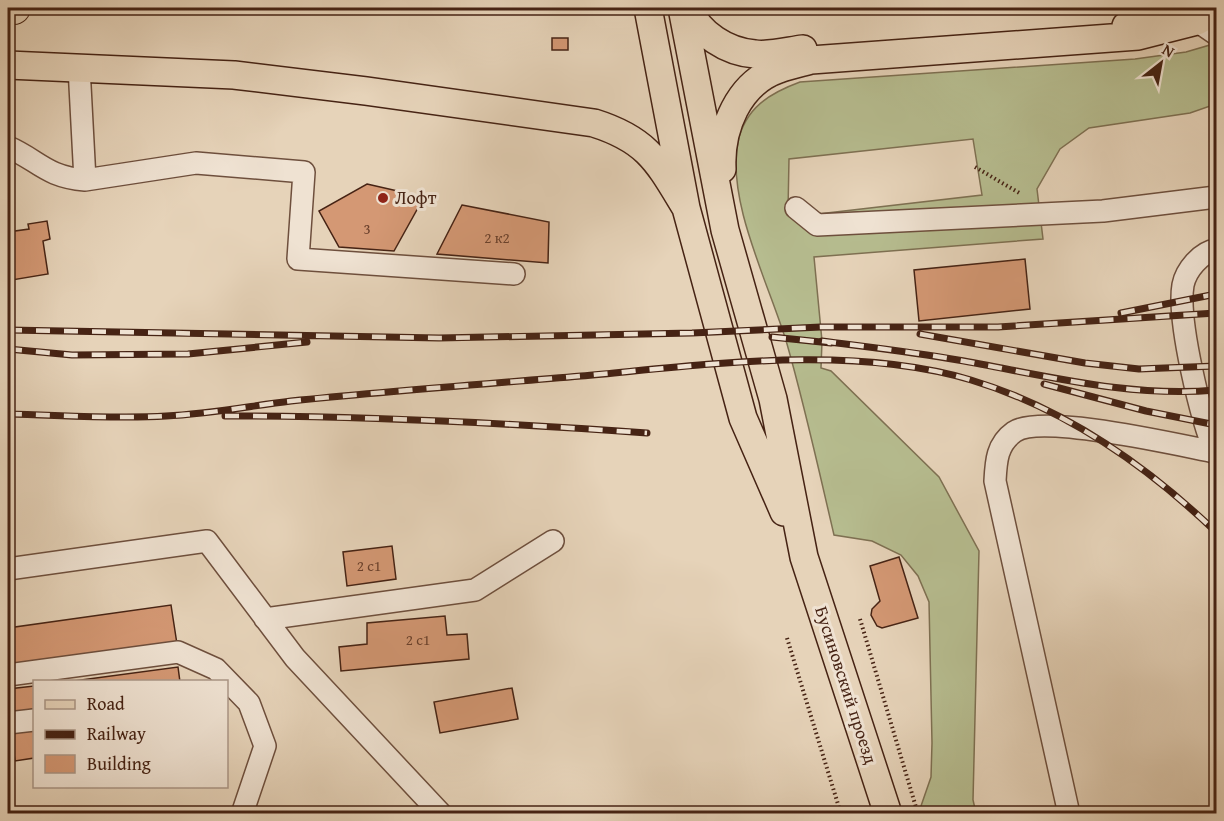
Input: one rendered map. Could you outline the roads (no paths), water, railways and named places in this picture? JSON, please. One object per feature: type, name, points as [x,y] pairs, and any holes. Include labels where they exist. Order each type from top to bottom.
[{"type":"highway","points":[[8,8],[14,8]]},
{"type":"main road","points":[[648,8],[686,208],[743,418],[804,557]]},
{"type":"main road","points":[[682,8],[725,230],[773,399],[804,557]]},
{"type":"main road","points":[[688,8],[705,34],[729,48],[756,55],[810,48],[1128,26],[1154,16],[1165,8]]},
{"type":"main road","points":[[725,230],[721,161],[724,133],[734,110],[750,86],[777,69],[811,60],[1138,36],[1210,22]]},
{"type":"main road","points":[[8,65],[234,75],[378,92],[594,123],[617,130],[645,147],[658,162],[686,208]]},
{"type":"main road","name":"Бусиновский проезд","points":[[804,557],[888,813]]},
{"type":"lane","points":[[79,68],[85,180]]},
{"type":"lane","points":[[8,147],[39,167],[68,179],[85,180],[196,163],[303,172],[298,259],[514,274]]},
{"type":"lane","points":[[796,208],[817,225],[1102,211],[1216,197]]},
{"type":"lane","points":[[1070,813],[995,481],[996,460],[1002,442],[1016,430],[1035,425],[1082,429],[1216,453],[1196,392],[1182,301],[1183,284],[1190,267],[1209,251],[1216,250]]},
{"type":"lane","points":[[8,568],[207,541],[295,658],[441,813]]},
{"type":"lane","points":[[265,619],[475,590],[553,541]]},
{"type":"lane","points":[[8,675],[178,652],[216,669],[224,680]]},
{"type":"lane","points":[[229,686],[249,703],[265,746],[242,813]]},
{"type":"lane","points":[[8,723],[33,720]]},
{"type":"railway","points":[[1121,313],[1216,294]]},
{"type":"railway","points":[[8,330],[439,338],[692,333],[821,327],[998,327],[1216,313]]},
{"type":"railway","points":[[920,334],[1085,363],[1139,369],[1216,366]]},
{"type":"railway","points":[[772,337],[831,343]]},
{"type":"railway","points":[[822,341],[941,357],[1119,388],[1183,392],[1216,390]]},
{"type":"railway","points":[[8,349],[72,355],[188,354],[307,342]]},
{"type":"railway","points":[[8,414],[166,416],[327,397],[727,363],[777,360],[876,363],[924,369],[971,380],[1039,406],[1103,442],[1133,462],[1162,484],[1216,532]]},
{"type":"railway","points":[[1044,384],[1146,411],[1216,425]]},
{"type":"railway","points":[[225,416],[436,421],[647,433]]},
{"type":"place","name":"Лофт","points":[[383,198]]}]
